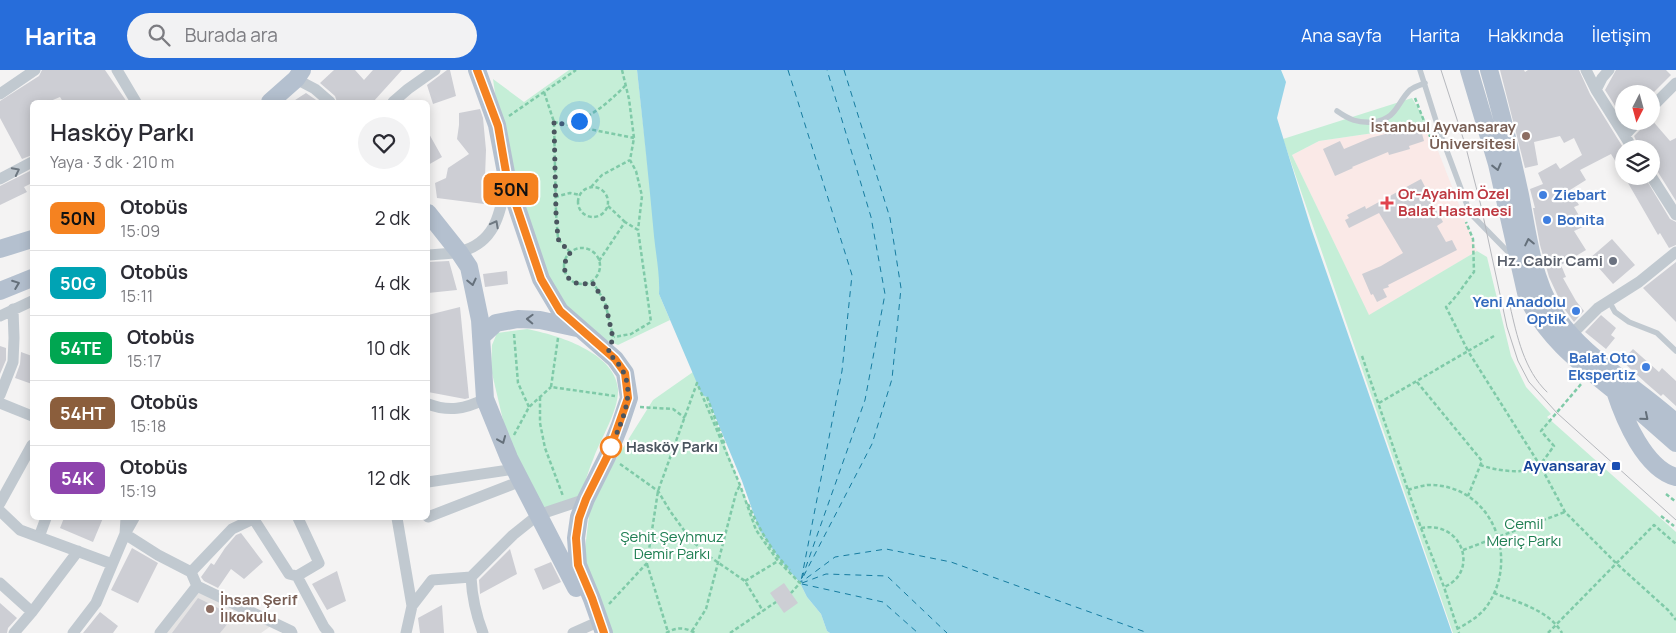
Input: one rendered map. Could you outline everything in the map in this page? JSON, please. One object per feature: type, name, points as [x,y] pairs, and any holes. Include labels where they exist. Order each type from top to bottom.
[{"type":"main road","points":[[477,70],[498,126],[507,178],[541,279],[569,326],[615,359],[625,373],[634,402],[586,499],[579,518],[577,531],[578,565],[597,627]]},
{"type":"main road","points":[[1469,70],[1496,164],[1528,296],[1541,321],[1559,344],[1591,373],[1676,443]]},
{"type":"main road","points":[[1489,70],[1537,277],[1549,306],[1571,335],[1584,348],[1676,423]]},
{"type":"main road","points":[[272,100],[299,74]]},
{"type":"main road","points":[[430,216],[469,267],[480,320],[485,399],[506,451],[597,627]]},
{"type":"main road","points":[[0,249],[30,240]]},
{"type":"main road","points":[[0,290],[30,279]]},
{"type":"main road","points":[[482,338],[496,323],[513,320],[540,320],[569,326]]},
{"type":"main road","points":[[1615,391],[1626,421],[1638,445],[1669,475],[1676,477]]},
{"type":"street","points":[[0,94],[35,70]]},
{"type":"street","points":[[117,70],[135,100]]},
{"type":"street","points":[[395,100],[434,70]]},
{"type":"street","points":[[1586,70],[1596,90],[1628,140]]},
{"type":"street","points":[[1596,90],[1602,78],[1609,70]]},
{"type":"street","points":[[299,74],[328,100]]},
{"type":"street","points":[[1660,99],[1676,83]]},
{"type":"street","points":[[1625,135],[1630,130]]},
{"type":"street","points":[[0,179],[30,163]]},
{"type":"street","points":[[430,255],[459,252],[472,247],[490,234],[500,216],[507,178]]},
{"type":"street","points":[[1657,185],[1674,209]]},
{"type":"street","points":[[1571,335],[1598,308],[1639,282],[1676,252]]},
{"type":"street","points":[[0,316],[30,302]]},
{"type":"street","points":[[0,395],[13,362],[13,309]]},
{"type":"street","points":[[430,405],[440,408],[468,407],[485,399]]},
{"type":"street","points":[[0,402],[30,415]]},
{"type":"street","points":[[0,503],[30,449]]},
{"type":"street","points":[[430,482],[518,475]]},
{"type":"street","points":[[430,515],[518,475]]},
{"type":"street","points":[[412,606],[432,580],[471,577],[513,535],[538,515],[586,499]]},
{"type":"street","points":[[0,511],[20,530],[112,564]]},
{"type":"street","points":[[39,537],[45,520]]},
{"type":"street","points":[[125,534],[126,520]]},
{"type":"street","points":[[74,633],[96,603],[125,534],[133,520]]},
{"type":"street","points":[[191,572],[232,528],[249,520]]},
{"type":"street","points":[[254,520],[289,574],[297,576],[319,563],[299,520]]},
{"type":"street","points":[[398,520],[412,606],[406,633]]},
{"type":"street","points":[[125,534],[191,572],[197,586],[291,630],[292,633]]},
{"type":"street","points":[[14,633],[78,551]]},
{"type":"street","points":[[297,576],[329,633]]},
{"type":"street","points":[[471,577],[472,595],[478,622],[483,633]]},
{"type":"street","points":[[0,583],[32,612]]},
{"type":"street","points":[[160,633],[197,586]]},
{"type":"street","points":[[271,633],[281,626]]},
{"type":"street","points":[[574,633],[597,627]]},
{"type":"lane","points":[[1420,70],[1470,213],[1520,264]]},
{"type":"lane","points":[[1337,111],[1352,121],[1383,120],[1398,108],[1411,89],[1425,83]]},
{"type":"lane","points":[[1609,301],[1615,312],[1629,322],[1657,333],[1676,351]]},
{"type":"path","points":[[498,126],[576,70]]},
{"type":"path","points":[[613,338],[631,334],[651,322],[638,230],[642,196],[636,171],[630,160],[634,138],[629,99],[622,70]]},
{"type":"path","points":[[568,125],[590,116],[612,100],[625,86]]},
{"type":"path","points":[[1411,89],[1433,143]]},
{"type":"path","points":[[544,92],[554,122],[558,239],[570,253]]},
{"type":"path","points":[[554,122],[634,138]]},
{"type":"path","points":[[591,187],[604,192],[608,201],[605,210],[597,216],[587,215],[580,209],[578,200],[582,191],[591,187],[602,175],[630,160]]},
{"type":"path","points":[[556,197],[570,193],[580,195]]},
{"type":"path","points":[[607,206],[625,222],[638,230]]},
{"type":"path","points":[[1465,221],[1473,239],[1474,272],[1453,301],[1446,307],[1468,352],[1539,464],[1565,512],[1617,564],[1668,610],[1676,620]]},
{"type":"path","points":[[599,261],[625,222]]},
{"type":"path","points":[[587,249],[597,256],[599,272],[592,282],[575,283],[566,275],[565,263],[570,253],[576,250],[587,249]]},
{"type":"path","points":[[592,282],[605,302],[613,338],[618,343]]},
{"type":"path","points":[[513,320],[518,383],[529,407]]},
{"type":"path","points":[[506,451],[529,407],[551,387],[569,326]]},
{"type":"path","points":[[1379,403],[1494,336]]},
{"type":"path","points":[[1362,356],[1421,528],[1444,586],[1458,633]]},
{"type":"path","points":[[1480,465],[1497,471],[1526,470],[1537,466],[1554,446],[1541,431],[1591,373]]},
{"type":"path","points":[[1417,382],[1482,461],[1468,496]]},
{"type":"path","points":[[740,485],[736,493],[706,610],[693,632],[680,628],[667,632],[647,563],[658,491],[697,383],[759,528],[780,560],[790,570]]},
{"type":"path","points":[[551,387],[673,408],[685,418]]},
{"type":"path","points":[[540,397],[540,423],[546,448],[567,505]]},
{"type":"path","points":[[707,397],[756,530],[778,562],[800,583],[790,593]]},
{"type":"path","points":[[1565,404],[1569,407]]},
{"type":"path","points":[[1553,417],[1557,420]]},
{"type":"path","points":[[608,455],[658,491],[691,540],[745,581],[763,611]]},
{"type":"path","points":[[1408,490],[1427,485],[1449,488],[1468,496],[1490,517],[1500,538],[1502,549],[1500,574],[1494,594],[1487,606],[1472,621],[1457,629]]},
{"type":"path","points":[[1666,494],[1676,502]]},
{"type":"path","points":[[1463,550],[1500,538],[1565,512]]},
{"type":"path","points":[[1661,516],[1675,526]]},
{"type":"path","points":[[1548,633],[1654,525],[1676,544]]},
{"type":"path","points":[[1421,528],[1431,526],[1444,529],[1454,535],[1463,550],[1460,574],[1451,584],[1444,586]]},
{"type":"path","points":[[745,581],[778,562]]},
{"type":"path","points":[[597,627],[647,563]]},
{"type":"path","points":[[1494,594],[1528,606],[1556,624],[1562,633]]},
{"type":"path","points":[[730,633],[776,602]]},
{"type":"shaded area","name":"Or-Ayahim Özel Balat Hastanesi","points":[[1428,125],[1477,251],[1369,316],[1292,155],[1319,141]]},
{"type":"shaded area","name":"İhsan Şerif İlkokulu","points":[[199,591],[271,626],[261,633],[165,633]]},
{"type":"green space","points":[[569,70],[637,70],[660,275],[659,294],[670,320],[618,345],[577,328],[560,311],[507,178],[493,79],[524,102]]},
{"type":"green space","name":"Cemil Meriç Parkı","points":[[1412,98],[1428,125],[1319,141],[1292,155],[1369,315],[1477,251],[1487,257],[1511,356],[1526,387],[1551,414],[1547,417],[1676,532],[1676,633],[1453,633],[1283,139]]},
{"type":"green space","points":[[527,329],[568,341],[596,355],[607,365],[614,376],[618,389],[618,397],[613,415],[592,462],[579,501],[543,514],[506,433],[491,369],[492,345],[497,333]]},
{"type":"green space","name":"Şehit Şeyhmuz Demir Parkı","points":[[693,372],[702,394],[707,397],[740,485],[759,529],[780,560],[800,583],[807,597],[821,614],[827,631],[830,633],[611,633],[584,557],[591,499],[653,400]]},
{"type":"water","points":[[637,70],[1281,70],[1286,82],[1277,118],[1311,228],[1452,633],[830,633],[827,631],[821,614],[759,529],[742,481],[707,397],[702,395],[659,294]]},
{"type":"building","points":[[42,70],[105,70],[126,100],[62,100],[60,97],[53,100],[30,100],[30,156],[22,159],[0,118],[0,101],[39,76]]},
{"type":"building","points":[[334,70],[355,70],[364,80],[373,70],[402,70],[375,100],[336,100],[335,96],[320,83]]},
{"type":"building","points":[[447,70],[450,70],[456,96],[433,104],[427,85]]},
{"type":"building","points":[[1500,70],[1524,70],[1525,72],[1528,70],[1579,70],[1590,94],[1618,140],[1615,140],[1615,160],[1611,154],[1580,170],[1586,180],[1570,190],[1579,205],[1574,207],[1585,226],[1574,231],[1586,250],[1561,265],[1566,277],[1563,278],[1584,311],[1574,322],[1563,307],[1549,277],[1540,245],[1533,208],[1535,208],[1530,189],[1543,184],[1538,173],[1556,163],[1560,169],[1582,155],[1574,138],[1564,143],[1560,136],[1534,142],[1538,165],[1525,168]]},
{"type":"building","points":[[1616,70],[1666,70],[1671,75],[1660,86],[1615,85],[1615,106],[1605,90]]},
{"type":"building","points":[[306,93],[316,100],[295,100]]},
{"type":"building","points":[[480,109],[483,118],[486,150],[484,204],[437,198],[435,183],[446,178],[448,168],[469,154],[457,139],[459,113]]},
{"type":"building","points":[[1404,129],[1406,134],[1421,130],[1424,141],[1409,146],[1410,149],[1389,155],[1388,152],[1335,176],[1323,149],[1340,141],[1344,149],[1370,138]]},
{"type":"building","points":[[1660,129],[1670,141],[1676,138],[1676,201],[1660,175],[1660,140],[1636,140],[1634,136],[1640,130]]},
{"type":"building","points":[[430,136],[442,157],[430,164]]},
{"type":"building","points":[[30,171],[30,184],[24,187],[27,192],[0,205],[0,186]]},
{"type":"building","points":[[1421,179],[1443,222],[1437,226],[1446,242],[1452,240],[1457,250],[1388,285],[1389,287],[1383,289],[1387,297],[1377,302],[1373,294],[1371,295],[1362,274],[1381,266],[1403,253],[1379,213],[1349,228],[1345,220],[1349,218],[1347,215],[1365,206],[1366,209]]},
{"type":"building","points":[[1629,185],[1649,185],[1670,219],[1676,222],[1676,245],[1669,248],[1660,233],[1658,235]]},
{"type":"building","name":"Hz. Cabir Cami","points":[[1612,239],[1635,265],[1613,284],[1590,258]]},
{"type":"building","points":[[449,261],[457,290],[430,293],[430,262]]},
{"type":"building","points":[[1676,262],[1676,322],[1643,288]]},
{"type":"building","points":[[507,271],[508,284],[485,287],[483,274]]},
{"type":"building","points":[[460,307],[469,398],[465,399],[430,392],[430,314]]},
{"type":"building","points":[[1601,315],[1616,328],[1611,335],[1615,338],[1606,349],[1585,332]]},
{"type":"building","points":[[0,346],[6,348],[6,360],[0,374]]},
{"type":"building","points":[[1633,349],[1659,372],[1662,368],[1676,381],[1676,406],[1663,394],[1661,396],[1622,361]]},
{"type":"building","points":[[21,352],[30,355],[30,383],[15,378],[20,364]]},
{"type":"building","points":[[63,520],[102,520],[93,542],[60,528]]},
{"type":"building","points":[[241,533],[263,562],[244,579],[231,569],[218,588],[204,581],[201,577],[211,563],[214,565],[225,548],[236,535]]},
{"type":"building","points":[[132,548],[158,563],[138,603],[111,590]]},
{"type":"building","points":[[510,549],[517,574],[480,594],[479,580]]},
{"type":"building","points":[[551,562],[561,582],[543,590],[534,569]]},
{"type":"building","points":[[337,571],[346,601],[327,610],[312,584]]},
{"type":"building","points":[[784,583],[798,603],[784,613],[770,593]]},
{"type":"building","points":[[198,598],[234,616],[220,633],[172,633]]},
{"type":"building","points":[[0,603],[17,618],[8,628],[7,633],[0,633]]},
{"type":"building","points":[[442,605],[444,633],[420,633],[418,618]]},
{"type":"building","points":[[100,612],[118,626],[113,633],[83,633]]},
{"type":"ferry route","points":[[788,70],[852,275],[842,371],[801,581]]},
{"type":"ferry route","points":[[802,578],[865,400],[885,294],[871,217],[827,70]]},
{"type":"ferry route","points":[[844,70],[890,218],[901,288],[892,379],[872,444],[800,583],[835,557],[886,549],[951,562],[1148,633]]},
{"type":"ferry route","points":[[802,583],[826,574],[887,576],[947,633]]},
{"type":"ferry route","points":[[802,584],[883,602],[918,633]]},
{"type":"tram line","points":[[1441,70],[1465,144],[1481,206],[1507,327],[1518,361],[1529,382],[1557,413],[1676,520]]},
{"type":"tram line","points":[[1510,306],[1522,352],[1532,374],[1547,392]]},
{"type":"bus line","name":"50N","points":[[477,70],[498,126],[507,178],[541,279],[560,311],[615,359],[625,373],[628,398],[620,425],[608,455],[586,499],[579,518],[576,538],[578,565],[604,633]]},
{"type":"place","name":"İstanbul Ayvansaray Üniversitesi","points":[[1526,136]]},
{"type":"place","name":"Ziebart","points":[[1543,195]]},
{"type":"place","name":"Or-Ayahim Özel Balat Hastanesi","points":[[1387,203]]},
{"type":"place","name":"Bonita","points":[[1547,220]]},
{"type":"place","name":"Hz. Cabir Cami","points":[[1613,261]]},
{"type":"place","name":"Yeni Anadolu Optik","points":[[1576,311]]},
{"type":"place","name":"Balat Oto Ekspertiz","points":[[1646,367]]},
{"type":"place","name":"Hasköy Parkı","points":[[611,447]]},
{"type":"place","name":"Ayvansaray","points":[[1616,466]]},
{"type":"place","name":"İhsan Şerif İlkokulu","points":[[210,609]]},
{"type":"route","points":[[579,121],[568,125],[554,122],[558,239],[570,253],[565,263],[566,275],[575,283],[587,284],[592,282],[605,302],[613,338],[608,353],[625,373],[628,398],[611,447]]}]
